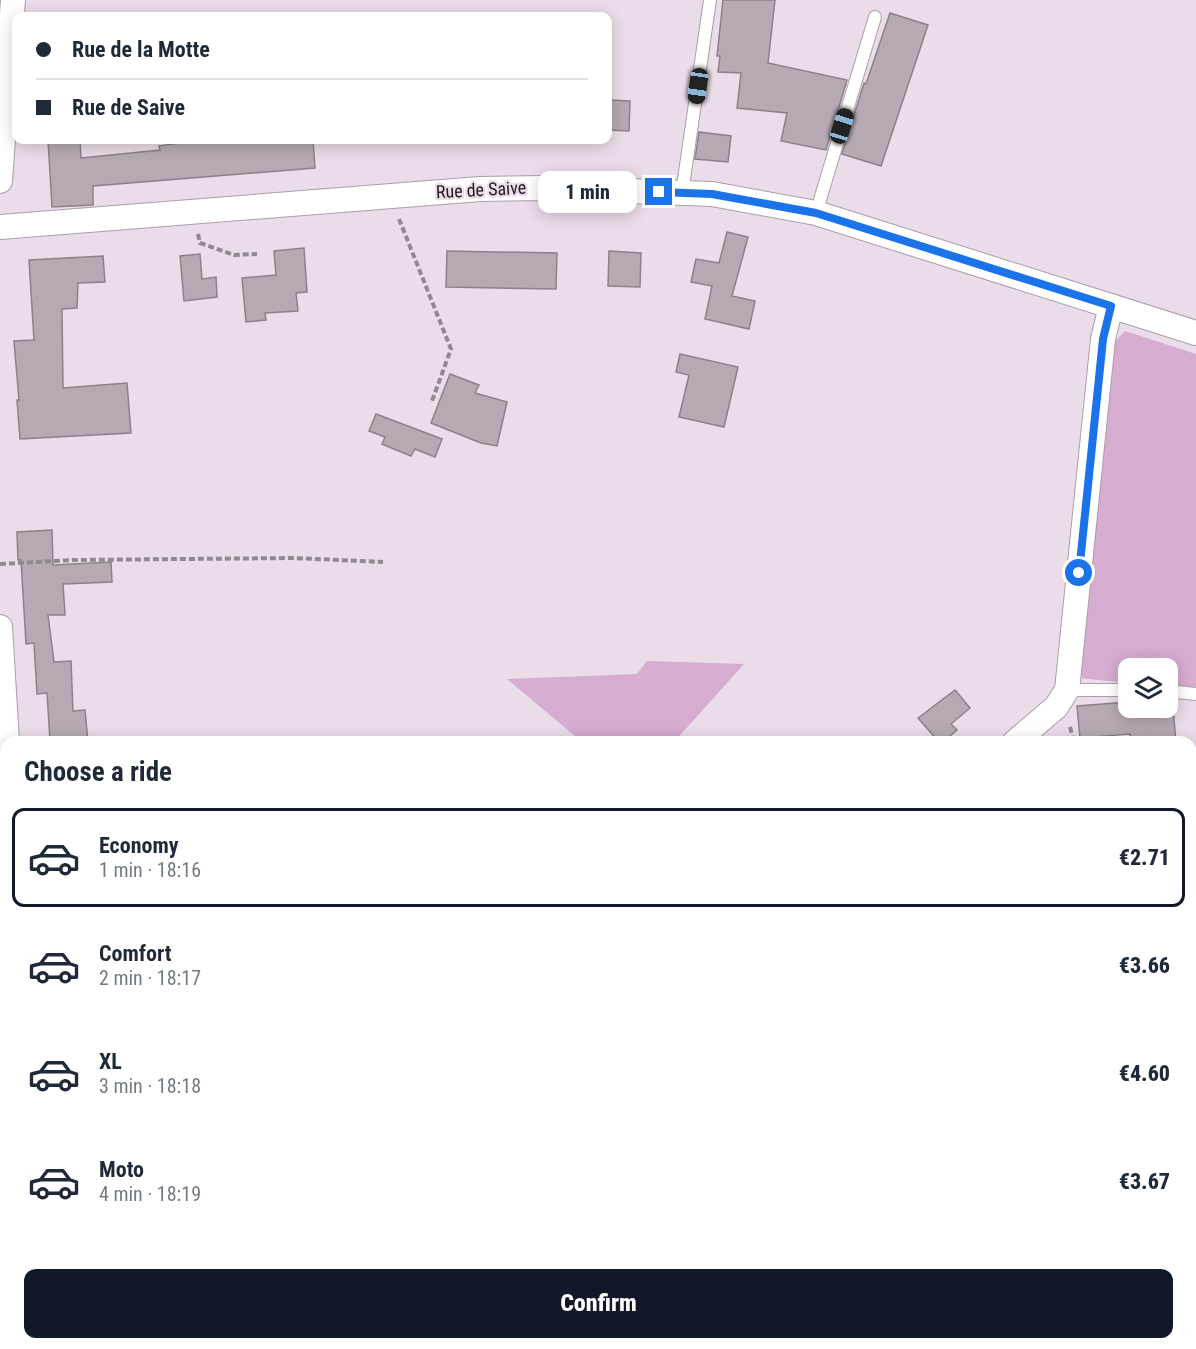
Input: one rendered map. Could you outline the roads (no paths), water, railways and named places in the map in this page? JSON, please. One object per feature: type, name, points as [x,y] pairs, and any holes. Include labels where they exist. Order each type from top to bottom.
[{"type":"street","points":[[0,181],[12,14]]},
{"type":"street","name":"Rue de Saive","points":[[0,227],[480,189],[545,188],[712,194],[816,213],[1196,333]]},
{"type":"street","points":[[1023,736],[1056,707],[1067,690],[1103,339],[1111,306]]},
{"type":"street","points":[[0,627],[7,736]]},
{"type":"lane","points":[[682,193],[710,0]]},
{"type":"lane","points":[[816,213],[875,17]]},
{"type":"lane","points":[[1067,690],[1118,690]]},
{"type":"lane","points":[[1178,692],[1196,694]]}]
